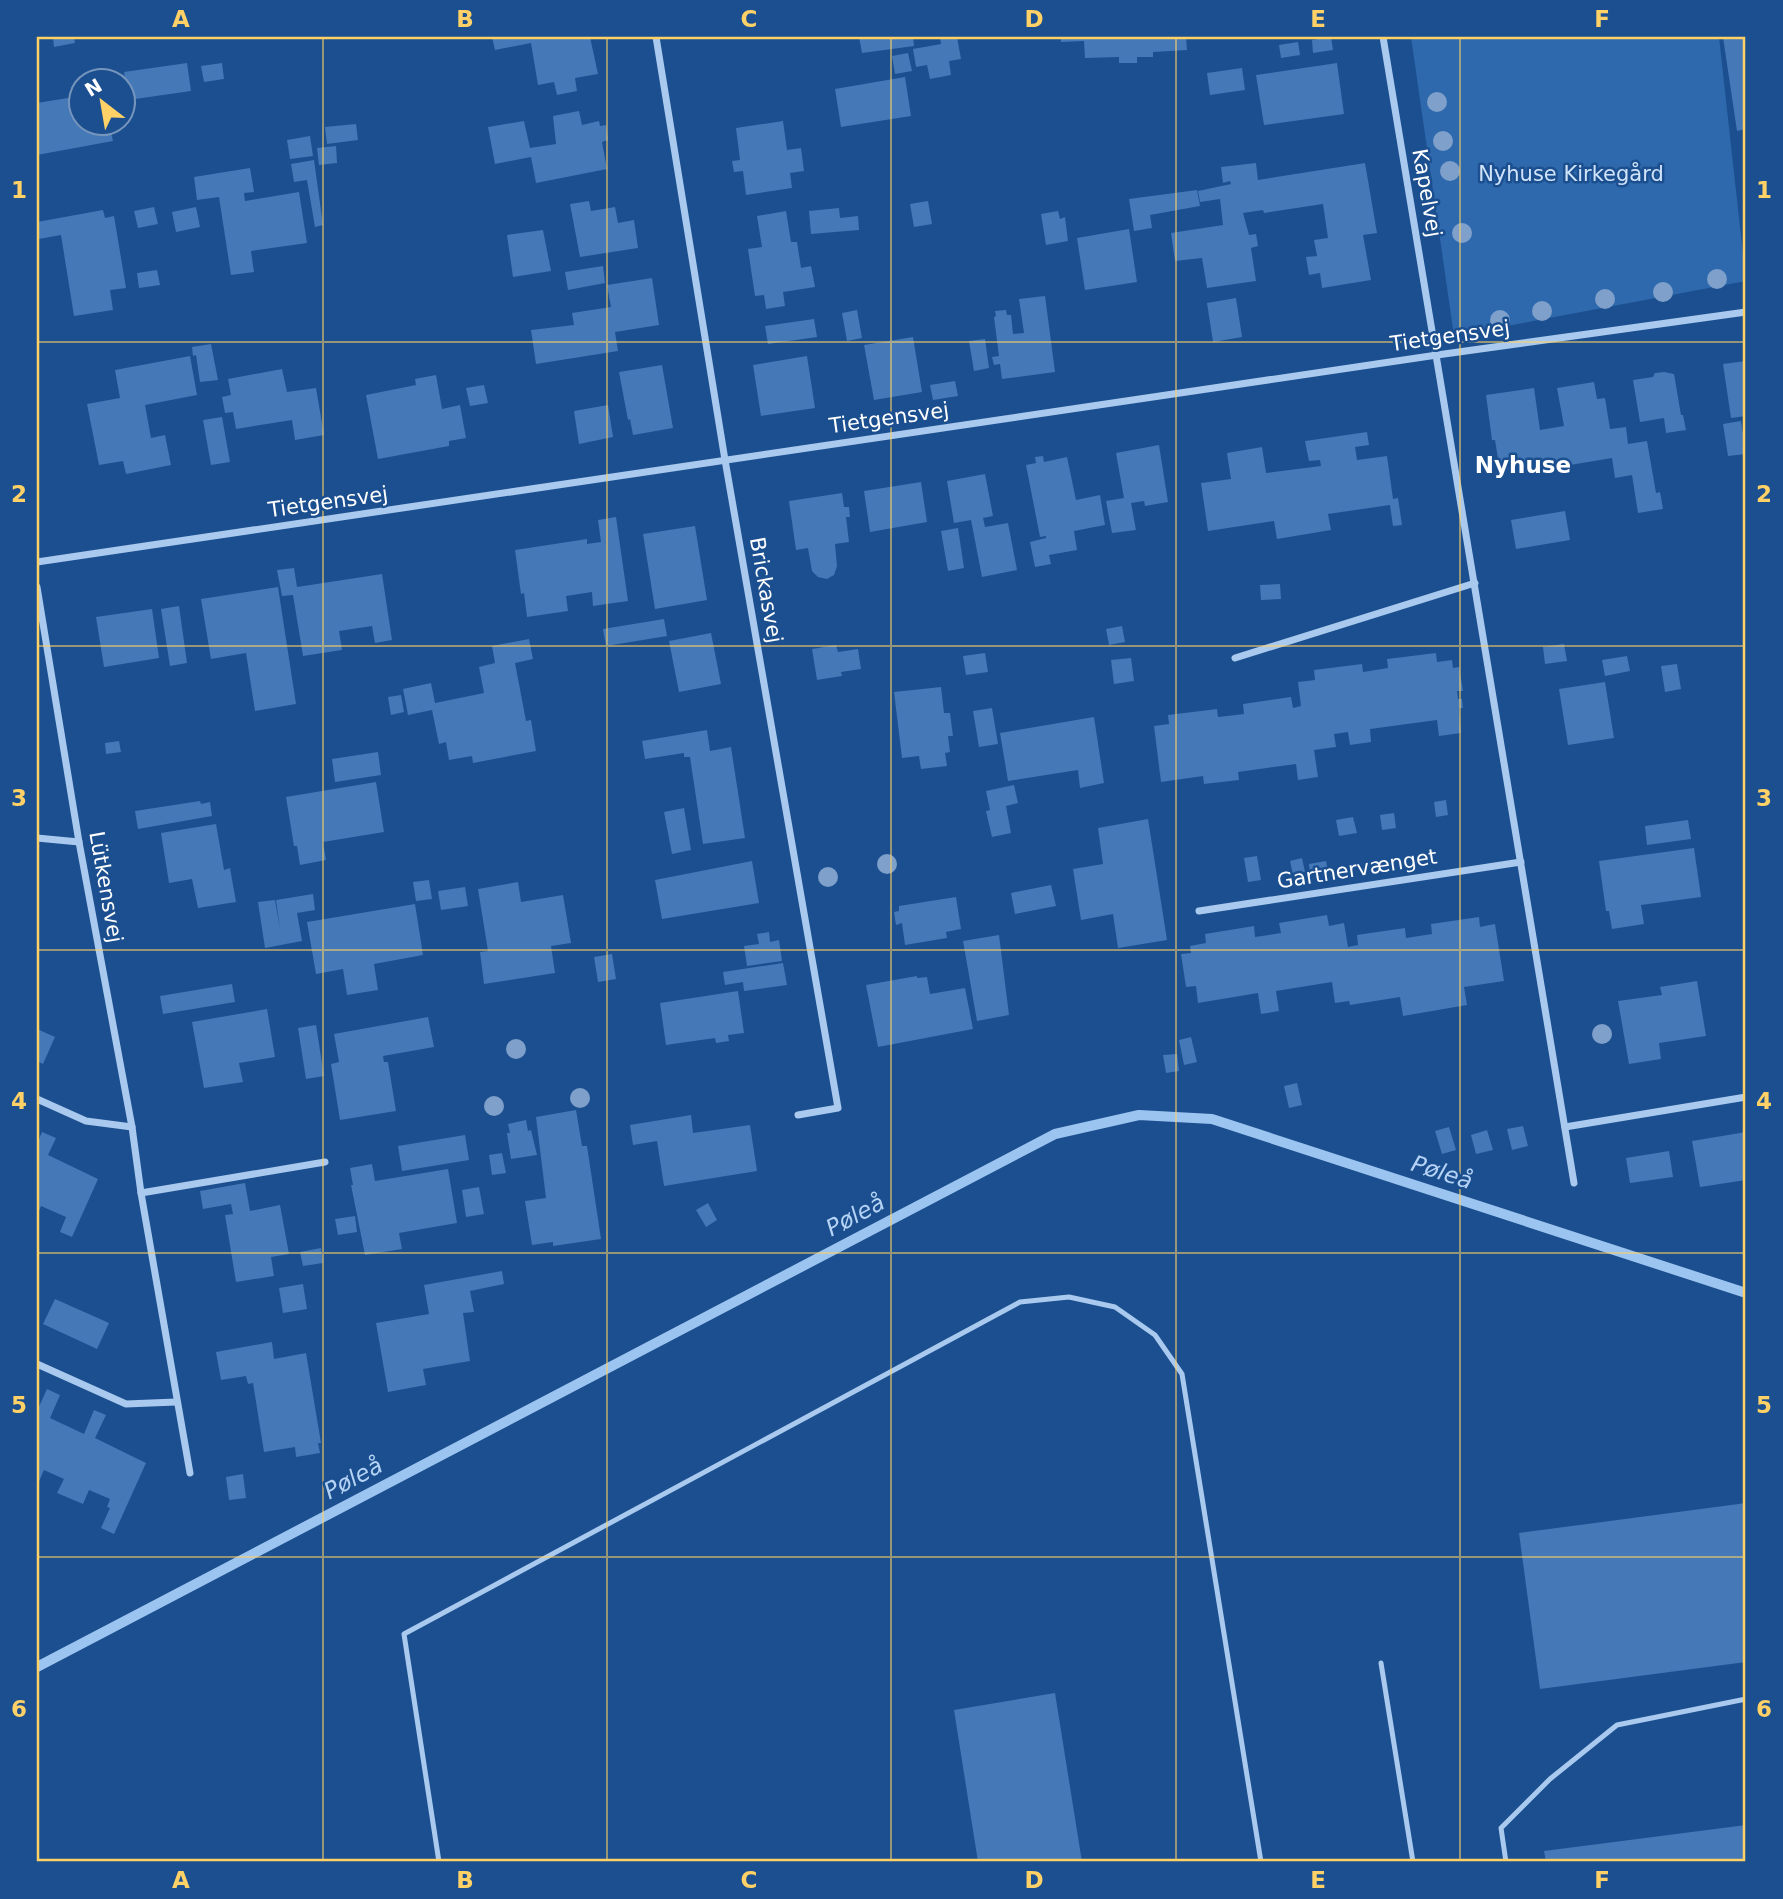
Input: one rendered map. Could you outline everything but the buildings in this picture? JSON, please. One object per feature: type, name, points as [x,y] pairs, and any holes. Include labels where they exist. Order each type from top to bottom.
[{"type":"street","name":"Brickasvej","points":[[656,37],[725,460],[838,1108],[798,1115]]},
{"type":"street","name":"Kapelvej","points":[[1383,37],[1437,355]]},
{"type":"street","name":"Tietgensvej","points":[[37,562],[1437,355],[1746,312]]},
{"type":"street","points":[[1437,355],[1574,1183]]},
{"type":"street","points":[[1235,658],[1475,583]]},
{"type":"street","name":"Lütkensvej","points":[[37,587],[190,1473]]},
{"type":"street","points":[[37,838],[79,842]]},
{"type":"street","name":"Gartnervænget","points":[[1199,911],[1521,862]]},
{"type":"street","points":[[1565,1127],[1746,1097]]},
{"type":"street","points":[[37,1098],[86,1121],[132,1127]]},
{"type":"street","points":[[141,1194],[324,1162]]},
{"type":"street","points":[[37,1364],[126,1404],[176,1402]]},
{"type":"lane","points":[[439,1862],[404,1634],[1020,1301],[1069,1297],[1115,1307],[1155,1335],[1182,1374],[1261,1862]]},
{"type":"lane","points":[[1381,1663],[1413,1862]]},
{"type":"lane","points":[[1506,1862],[1501,1828],[1550,1779],[1617,1725],[1746,1699]]},
{"type":"green space","name":"Nyhuse Kirkegård","points":[[1411,37],[1719,37],[1746,281],[1454,336]]},
{"type":"waterway","name":"Pøleå","points":[[37,1667],[1055,1134],[1139,1115],[1212,1119],[1746,1293]]},
{"type":"district","name":"Nyhuse","points":[[1523,465]]}]
